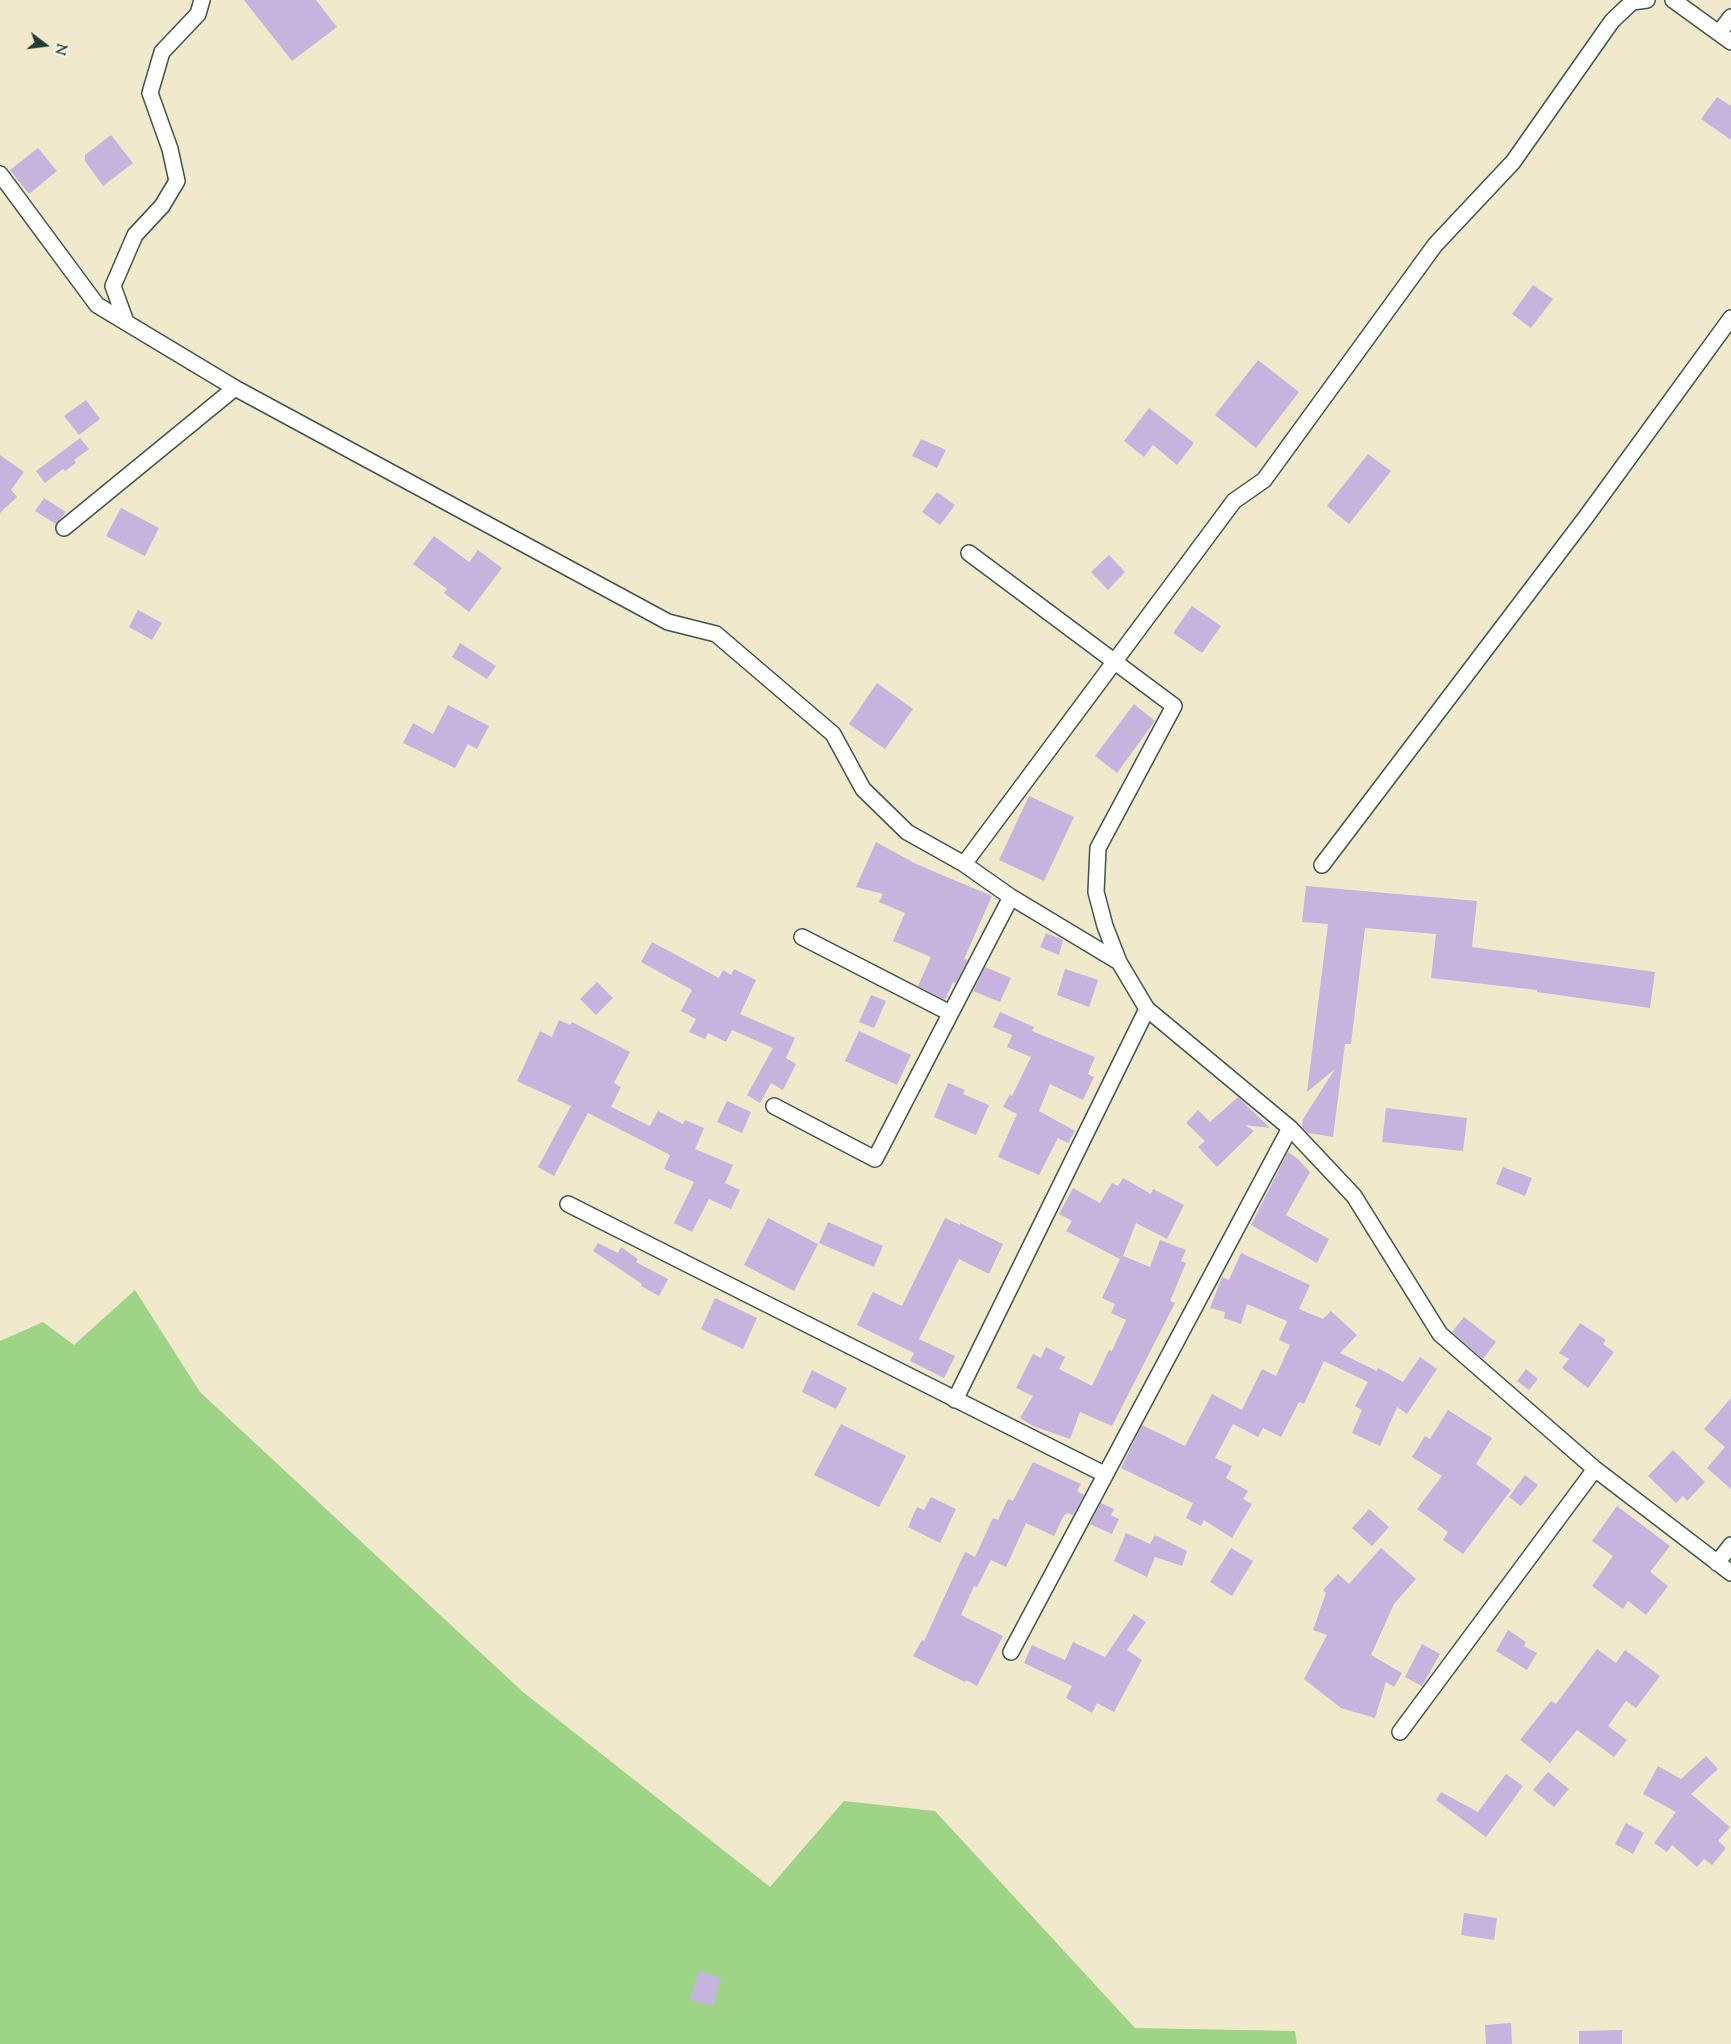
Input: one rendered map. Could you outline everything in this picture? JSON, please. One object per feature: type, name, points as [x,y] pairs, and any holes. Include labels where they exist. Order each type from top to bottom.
[{"type":"street","points":[[126,322],[113,286],[135,235],[162,206],[177,181],[170,149],[150,93],[162,52],[198,14],[202,0]]},
{"type":"street","points":[[964,864],[1234,501],[1264,480],[1435,245],[1513,162],[1612,22],[1632,2],[1647,0]]},
{"type":"street","points":[[1673,0],[1725,37],[1731,17]]},
{"type":"street","points":[[0,174],[97,305],[235,388],[668,622],[716,634],[833,734],[863,789],[907,832],[964,864],[1011,897],[1119,962]]},
{"type":"street","points":[[1322,865],[1586,517],[1731,318]]},
{"type":"street","points":[[64,528],[235,388]]},
{"type":"street","points":[[969,553],[1174,706],[1098,848],[1096,892],[1105,926],[1119,962],[1147,1009],[1290,1128],[1354,1196],[1440,1334],[1594,1469],[1731,1573]]},
{"type":"street","points":[[774,1106],[875,1159],[1011,897]]},
{"type":"street","points":[[802,937],[950,1013]]},
{"type":"street","points":[[955,1400],[1147,1009]]},
{"type":"street","points":[[1011,1652],[1104,1474],[1290,1128]]},
{"type":"street","points":[[568,1204],[1104,1474]]},
{"type":"street","points":[[1400,1732],[1594,1469]]},
{"type":"street","points":[[1717,1563],[1731,1545]]},
{"type":"green space","points":[[135,1290],[200,1392],[523,1692],[770,1887],[844,1801],[935,1811],[1135,2028],[1295,2031],[1297,2044],[0,2044],[0,1341],[43,1322],[74,1345]]},
{"type":"building","points":[[244,0],[316,0],[337,27],[292,61]]},
{"type":"building","points":[[1717,97],[1731,106],[1731,140],[1701,119]]},
{"type":"building","points":[[111,135],[133,163],[103,186],[85,161],[85,155]]},
{"type":"building","points":[[38,148],[57,171],[29,194],[10,170]]},
{"type":"building","points":[[1533,285],[1553,299],[1531,328],[1512,314]]},
{"type":"building","points":[[1258,360],[1299,392],[1256,448],[1215,415]]},
{"type":"building","points":[[86,400],[100,419],[79,435],[64,416]]},
{"type":"building","points":[[1149,408],[1194,443],[1177,465],[1153,445],[1144,457],[1124,441]]},
{"type":"building","points":[[80,438],[89,449],[74,460],[76,463],[65,471],[63,469],[45,483],[36,471]]},
{"type":"building","points":[[921,439],[946,450],[937,468],[912,456]]},
{"type":"building","points":[[1368,454],[1391,471],[1349,524],[1327,506]]},
{"type":"building","points":[[0,455],[24,472],[11,490],[17,497],[0,513]]},
{"type":"building","points":[[937,492],[955,505],[940,525],[922,512]]},
{"type":"building","points":[[44,498],[66,512],[56,524],[35,511]]},
{"type":"building","points":[[121,508],[159,528],[145,556],[106,536]]},
{"type":"building","points":[[434,536],[469,562],[478,550],[502,568],[469,612],[444,593],[447,589],[413,564]]},
{"type":"building","points":[[1109,555],[1125,572],[1108,590],[1091,572]]},
{"type":"building","points":[[1192,606],[1221,626],[1202,653],[1173,633]]},
{"type":"building","points":[[138,610],[162,623],[152,640],[129,627]]},
{"type":"building","points":[[460,643],[496,666],[487,679],[452,657]]},
{"type":"building","points":[[877,683],[913,709],[885,749],[849,724]]},
{"type":"building","points":[[1134,704],[1155,721],[1117,773],[1095,756]]},
{"type":"building","points":[[448,705],[489,726],[477,749],[468,744],[455,768],[403,743],[413,723],[433,734]]},
{"type":"building","points":[[1029,796],[1074,817],[1044,881],[999,860]]},
{"type":"building","points":[[876,842],[916,864],[992,896],[964,959],[968,960],[956,983],[953,982],[945,1000],[918,986],[931,957],[893,941],[905,913],[879,902],[883,894],[856,887]]},
{"type":"building","points":[[1306,886],[1477,901],[1472,947],[1655,972],[1650,1008],[1537,992],[1537,990],[1431,978],[1436,934],[1365,928],[1351,1044],[1345,1044],[1333,1137],[1308,1133],[1302,1127],[1303,1119],[1335,1069],[1307,1092],[1328,924],[1302,922]]},
{"type":"building","points":[[1046,933],[1063,940],[1059,955],[1040,947]]},
{"type":"building","points":[[652,942],[719,978],[723,970],[731,975],[734,969],[756,980],[740,1014],[795,1038],[786,1058],[796,1064],[783,1090],[771,1083],[760,1103],[747,1095],[773,1048],[732,1030],[726,1042],[708,1033],[705,1039],[689,1032],[696,1019],[681,1011],[692,990],[641,962]]},
{"type":"building","points":[[985,967],[1011,978],[1000,1002],[973,991]]},
{"type":"building","points":[[1065,969],[1098,980],[1089,1007],[1057,995]]},
{"type":"building","points":[[597,982],[613,998],[596,1015],[580,999]]},
{"type":"building","points":[[871,995],[886,1001],[874,1028],[859,1022]]},
{"type":"building","points":[[1000,1012],[1034,1027],[1032,1031],[1095,1057],[1088,1074],[1094,1077],[1083,1100],[1050,1084],[1039,1111],[1075,1131],[1068,1143],[1058,1138],[1039,1175],[998,1157],[1017,1114],[1003,1107],[1010,1094],[1012,1096],[1031,1057],[1007,1047],[1012,1035],[993,1027]]},
{"type":"building","points":[[559,1020],[570,1025],[572,1022],[630,1052],[614,1083],[621,1087],[611,1107],[650,1126],[658,1111],[683,1124],[685,1120],[704,1128],[695,1149],[733,1165],[725,1183],[740,1190],[731,1209],[709,1199],[692,1232],[674,1223],[694,1182],[664,1169],[670,1155],[588,1113],[554,1176],[538,1167],[571,1106],[517,1081],[540,1031],[552,1037]]},
{"type":"building","points":[[859,1031],[911,1055],[897,1085],[845,1061]]},
{"type":"building","points":[[948,1083],[965,1090],[963,1094],[989,1105],[976,1135],[934,1117]]},
{"type":"building","points":[[1238,1097],[1270,1128],[1245,1125],[1254,1131],[1217,1167],[1198,1147],[1205,1141],[1186,1123],[1198,1110],[1210,1122]]},
{"type":"building","points":[[727,1101],[751,1112],[742,1133],[717,1122]]},
{"type":"building","points":[[1386,1108],[1467,1118],[1463,1151],[1382,1142]]},
{"type":"building","points":[[1288,1152],[1298,1159],[1310,1172],[1286,1215],[1329,1239],[1317,1263],[1251,1225]]},
{"type":"building","points":[[1503,1167],[1532,1178],[1525,1196],[1496,1184]]},
{"type":"building","points":[[1123,1178],[1151,1194],[1153,1189],[1184,1205],[1167,1239],[1136,1223],[1123,1256],[1150,1267],[1160,1240],[1186,1250],[1181,1261],[1186,1263],[1170,1301],[1175,1303],[1112,1426],[1080,1412],[1070,1439],[1033,1426],[1020,1418],[1033,1396],[1016,1388],[1033,1354],[1041,1358],[1046,1347],[1065,1357],[1059,1369],[1092,1386],[1109,1350],[1112,1351],[1126,1320],[1111,1313],[1115,1304],[1102,1298],[1120,1259],[1066,1231],[1072,1221],[1059,1214],[1073,1188],[1100,1203],[1112,1183],[1118,1186]]},
{"type":"building","points":[[768,1218],[818,1244],[794,1291],[744,1265]]},
{"type":"building","points":[[945,1218],[960,1225],[960,1223],[1003,1244],[989,1274],[959,1259],[919,1339],[955,1356],[944,1378],[910,1361],[914,1353],[857,1325],[873,1292],[902,1306]]},
{"type":"building","points":[[828,1222],[883,1246],[874,1267],[819,1243]]},
{"type":"building","points":[[598,1243],[618,1253],[621,1247],[638,1259],[636,1262],[668,1279],[659,1296],[641,1286],[642,1284],[593,1251]]},
{"type":"building","points":[[1241,1253],[1310,1285],[1299,1309],[1323,1319],[1331,1311],[1357,1335],[1340,1353],[1377,1371],[1378,1368],[1403,1382],[1420,1357],[1437,1369],[1407,1414],[1397,1407],[1380,1446],[1352,1433],[1362,1410],[1355,1406],[1368,1382],[1324,1361],[1304,1404],[1299,1402],[1281,1437],[1263,1428],[1258,1437],[1233,1424],[1215,1458],[1232,1466],[1226,1478],[1248,1491],[1243,1499],[1252,1504],[1232,1538],[1204,1520],[1201,1526],[1186,1518],[1193,1503],[1121,1468],[1142,1425],[1185,1446],[1212,1394],[1242,1410],[1262,1369],[1276,1376],[1290,1345],[1279,1340],[1287,1321],[1247,1304],[1241,1324],[1224,1318],[1225,1312],[1210,1308],[1222,1277],[1229,1280]]},
{"type":"building","points":[[715,1298],[757,1318],[743,1349],[701,1329]]},
{"type":"building","points":[[1464,1317],[1496,1342],[1483,1359],[1452,1332]]},
{"type":"building","points":[[1580,1323],[1606,1340],[1603,1344],[1614,1352],[1588,1388],[1562,1368],[1569,1359],[1559,1353]]},
{"type":"building","points":[[1526,1369],[1538,1379],[1529,1390],[1517,1381]]},
{"type":"building","points":[[812,1370],[847,1388],[836,1409],[802,1392]]},
{"type":"building","points":[[1731,1398],[1731,1489],[1707,1468],[1725,1447],[1704,1429]]},
{"type":"building","points":[[1448,1410],[1492,1438],[1476,1464],[1511,1490],[1463,1554],[1443,1540],[1448,1532],[1417,1509],[1442,1476],[1412,1457],[1425,1436],[1430,1439]]},
{"type":"building","points":[[841,1424],[906,1456],[879,1507],[814,1475]]},
{"type":"building","points":[[1673,1450],[1705,1482],[1687,1501],[1683,1496],[1676,1503],[1648,1476]]},
{"type":"building","points":[[1033,1462],[1081,1484],[1077,1491],[1084,1495],[1073,1515],[1067,1513],[1063,1517],[1054,1536],[1026,1523],[1006,1567],[991,1560],[977,1587],[974,1586],[961,1615],[1003,1636],[977,1686],[913,1656],[922,1640],[924,1641],[965,1552],[975,1557],[993,1518],[998,1520],[1008,1499],[1013,1501]]},
{"type":"building","points":[[1525,1475],[1538,1485],[1521,1506],[1509,1497]]},
{"type":"building","points":[[931,1497],[956,1509],[940,1543],[908,1527],[917,1507],[924,1510]]},
{"type":"building","points":[[1101,1503],[1114,1509],[1111,1515],[1119,1519],[1112,1534],[1090,1524]]},
{"type":"building","points":[[1617,1506],[1670,1546],[1650,1572],[1668,1586],[1646,1615],[1628,1601],[1623,1609],[1592,1586],[1613,1556],[1592,1541]]},
{"type":"building","points":[[1369,1509],[1389,1527],[1372,1546],[1352,1528]]},
{"type":"building","points":[[1126,1533],[1150,1544],[1155,1535],[1187,1551],[1182,1566],[1155,1557],[1147,1577],[1114,1561]]},
{"type":"building","points":[[1231,1548],[1253,1561],[1232,1596],[1210,1582]]},
{"type":"building","points":[[1381,1548],[1416,1579],[1394,1604],[1371,1655],[1402,1673],[1394,1687],[1386,1682],[1375,1718],[1341,1708],[1304,1679],[1327,1635],[1313,1630],[1326,1593],[1323,1590],[1338,1574],[1349,1584]]},
{"type":"building","points":[[1134,1614],[1146,1622],[1127,1650],[1142,1660],[1114,1712],[1097,1703],[1092,1713],[1066,1698],[1072,1686],[1024,1663],[1032,1645],[1065,1660],[1073,1642],[1105,1657]]},
{"type":"building","points":[[1508,1630],[1526,1642],[1524,1646],[1537,1653],[1527,1670],[1496,1651]]},
{"type":"building","points":[[1422,1644],[1440,1654],[1422,1686],[1405,1677]]},
{"type":"building","points":[[1597,1649],[1616,1663],[1625,1650],[1660,1676],[1636,1708],[1626,1701],[1608,1726],[1627,1740],[1614,1757],[1577,1730],[1550,1763],[1520,1740],[1551,1701],[1556,1704]]},
{"type":"building","points":[[1706,1756],[1718,1769],[1691,1794],[1730,1827],[1718,1841],[1726,1848],[1712,1865],[1704,1859],[1697,1867],[1672,1845],[1667,1852],[1654,1843],[1676,1812],[1643,1794],[1658,1766],[1681,1779]]},
{"type":"building","points":[[1548,1772],[1569,1789],[1554,1807],[1533,1790]]},
{"type":"building","points":[[1506,1774],[1523,1786],[1486,1837],[1436,1800],[1441,1792],[1478,1812]]},
{"type":"building","points":[[1626,1823],[1644,1833],[1633,1854],[1615,1844]]},
{"type":"building","points":[[1464,1913],[1497,1918],[1494,1940],[1461,1935]]},
{"type":"building","points":[[699,1971],[721,1978],[713,2006],[690,2000]]},
{"type":"building","points":[[1511,2023],[1512,2044],[1486,2044],[1485,2025]]},
{"type":"building","points":[[1622,2030],[1622,2044],[1579,2044],[1579,2031]]}]
